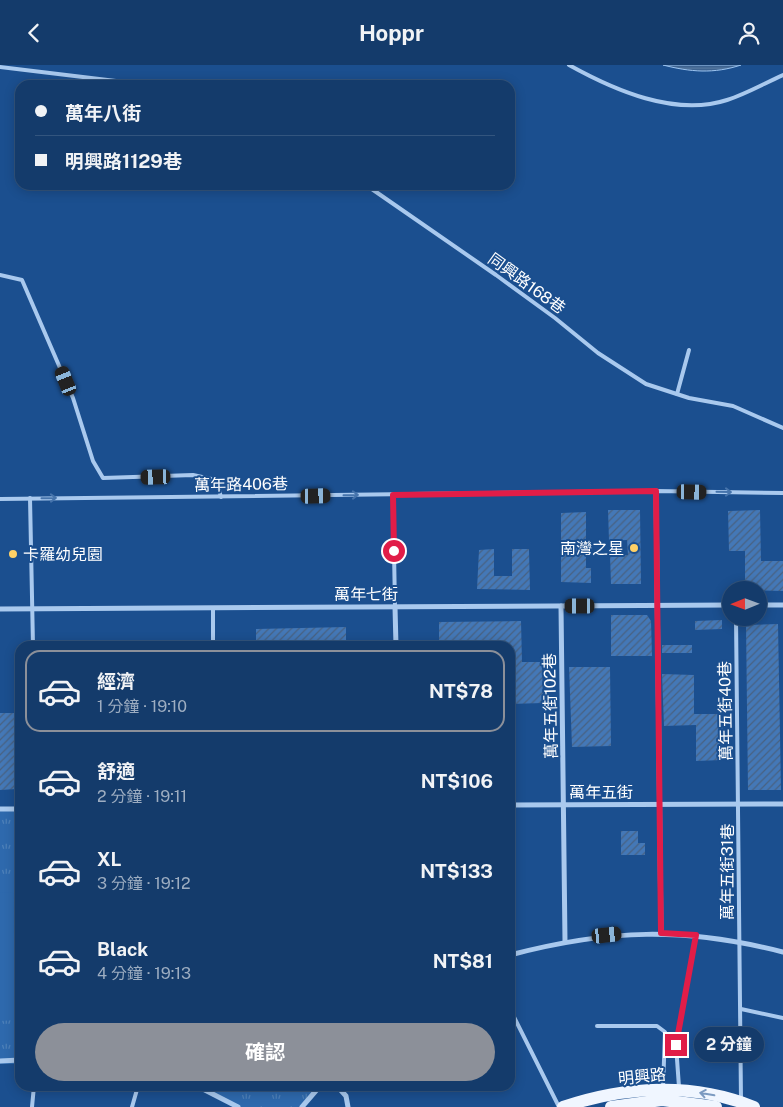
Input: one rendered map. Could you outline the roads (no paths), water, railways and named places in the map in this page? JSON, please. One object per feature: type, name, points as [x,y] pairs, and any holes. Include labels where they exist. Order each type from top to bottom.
[{"type":"main road","name":"明興路","points":[[563,1107],[598,1097],[664,1088],[679,1089],[741,1102],[754,1107]]},
{"type":"main road","name":"明興路","points":[[611,1107],[662,1100],[716,1107]]},
{"type":"street","points":[[656,491],[661,933]]},
{"type":"street","name":"萬年七街","points":[[0,609],[722,605]]},
{"type":"street","points":[[768,605],[783,605]]},
{"type":"street","name":"萬年五街102巷","points":[[561,606],[565,941]]},
{"type":"street","points":[[395,607],[396,641]]},
{"type":"street","name":"萬年五街","points":[[515,805],[783,803]]},
{"type":"street","points":[[0,809],[15,809]]},
{"type":"street","points":[[515,954],[565,941],[625,934],[661,933],[696,935],[740,941],[783,952]]},
{"type":"street","points":[[0,1061],[15,1060]]},
{"type":"street","points":[[207,1091],[238,1107]]},
{"type":"street","points":[[302,1107],[316,1091]]},
{"type":"street","points":[[342,1091],[346,1096],[348,1107]]},
{"type":"lane","points":[[569,65],[595,79],[638,95],[672,103],[700,105],[727,100],[783,75]]},
{"type":"lane","points":[[0,67],[108,80]]},
{"type":"lane","name":"同興路168巷","points":[[373,190],[496,275],[606,358],[646,384],[678,394],[733,405],[783,428]]},
{"type":"lane","points":[[0,275],[22,280],[73,398],[93,461],[103,478],[193,475],[216,480],[221,497]]},
{"type":"lane","points":[[678,394],[689,350]]},
{"type":"lane","name":"萬年路406巷","points":[[0,499],[656,491],[783,493]]},
{"type":"lane","points":[[393,495],[395,607]]},
{"type":"lane","points":[[30,499],[33,641]]},
{"type":"lane","points":[[213,608],[213,641]]},
{"type":"lane","name":"萬年五街40巷","points":[[736,626],[739,804]]},
{"type":"lane","name":"萬年五街31巷","points":[[739,804],[741,1102]]},
{"type":"lane","points":[[679,1089],[676,1045],[696,935]]},
{"type":"lane","points":[[741,1009],[783,1018]]},
{"type":"lane","points":[[515,1019],[559,1107]]},
{"type":"lane","points":[[597,1026],[657,1026],[664,1032],[664,1088]]},
{"type":"lane","points":[[32,1107],[34,1091]]},
{"type":"lane","points":[[132,1107],[137,1091]]},
{"type":"place","name":"南灣之星","points":[[634,548]]},
{"type":"place","name":"卡羅幼兒園","points":[[13,554]]}]
